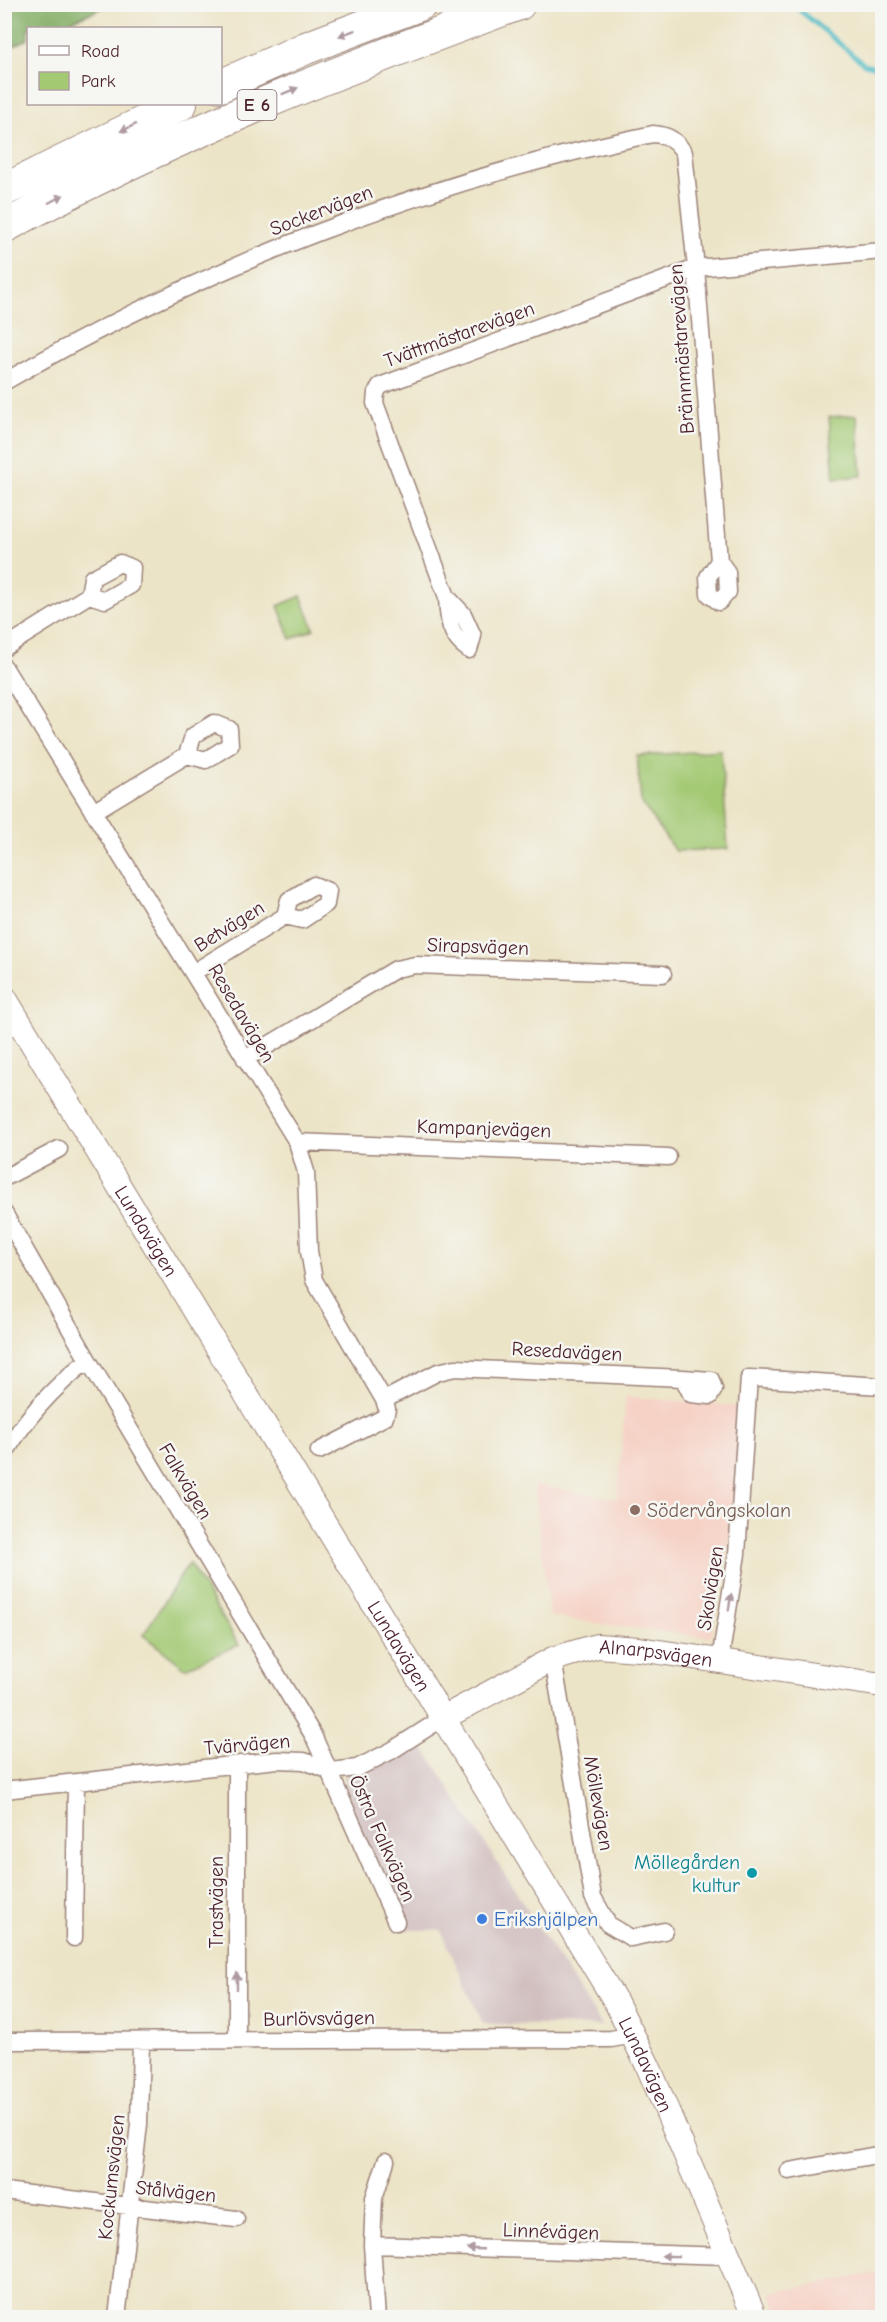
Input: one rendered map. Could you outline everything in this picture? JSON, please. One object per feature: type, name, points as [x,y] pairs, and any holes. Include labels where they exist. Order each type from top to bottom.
[{"type":"highway","name":"E 6","points":[[222,85],[306,48],[421,4]]},
{"type":"highway","name":"E 6","points":[[4,227],[122,165],[221,120],[323,78],[519,4]]},
{"type":"highway","points":[[4,190],[179,105]]},
{"type":"main road","name":"Lundavägen","points":[[4,997],[634,2035],[755,2318]]},
{"type":"main road","name":"Alnarpsvägen","points":[[443,1718],[553,1659],[597,1646],[720,1660],[882,1685]]},
{"type":"street","name":"Sockervägen","points":[[4,382],[166,298],[246,262],[381,209],[569,151],[653,134],[671,139]]},
{"type":"street","name":"Brännmästarevägen","points":[[671,139],[684,153],[696,268],[719,561]]},
{"type":"street","points":[[696,268],[882,250]]},
{"type":"street","name":"Tvättmästarevägen","points":[[447,597],[375,404],[375,393],[380,386],[696,268]]},
{"type":"street","points":[[4,648],[89,595]]},
{"type":"street","name":"Resedavägen","points":[[4,667],[297,1142],[306,1172],[309,1251],[314,1280],[384,1400],[438,1372],[454,1368],[683,1378]]},
{"type":"street","points":[[93,812],[187,755]]},
{"type":"street","name":"Betvägen","points":[[194,972],[285,916]]},
{"type":"street","name":"Sirapsvägen","points":[[245,1059],[396,969],[415,965],[663,975]]},
{"type":"street","name":"Kampanjevägen","points":[[297,1142],[668,1156]]},
{"type":"street","points":[[4,1178],[58,1149]]},
{"type":"street","name":"Falkvägen","points":[[4,1213],[88,1360],[313,1735],[330,1771]]},
{"type":"street","points":[[4,1455],[24,1423],[41,1402],[88,1360]]},
{"type":"street","name":"Skolvägen","points":[[720,1660],[737,1554],[743,1490],[748,1378],[882,1386]]},
{"type":"street","points":[[320,1451],[385,1416],[387,1409],[384,1400]]},
{"type":"street","name":"Möllevägen","points":[[553,1659],[593,1897],[608,1924],[631,1938],[664,1931]]},
{"type":"street","name":"Tvärvägen","points":[[4,1790],[277,1760],[304,1761],[330,1771],[357,1768],[391,1751],[443,1718]]},
{"type":"street","name":"Trastvägen","points":[[237,1765],[237,2040]]},
{"type":"street","name":"Östra Falkvägen","points":[[330,1771],[396,1922]]},
{"type":"street","points":[[74,1938],[76,1782]]},
{"type":"street","name":"Burlövsvägen","points":[[4,2040],[611,2038],[634,2035]]},
{"type":"street","name":"Kockumsvägen","points":[[117,2318],[139,2124],[141,2041]]},
{"type":"street","points":[[789,2171],[882,2154]]},
{"type":"street","points":[[377,2318],[372,2245],[374,2198],[386,2162]]},
{"type":"street","name":"Stålvägen","points":[[4,2191],[236,2219]]},
{"type":"street","name":"Linnévägen","points":[[372,2245],[729,2256]]},
{"type":"shaded area","name":"Södervångskolan","points":[[626,1396],[741,1407],[733,1521],[711,1638],[550,1617],[534,1485],[617,1499]]},
{"type":"shaded area","points":[[416,1736],[602,2026],[483,2024],[441,1930],[401,1930],[355,1826],[344,1776]]},
{"type":"shaded area","points":[[882,2272],[882,2317],[781,2317],[770,2293]]},
{"type":"green space","points":[[5,4],[110,4],[56,27],[27,27],[27,39],[5,50]]},
{"type":"green space","points":[[857,415],[862,476],[834,478],[829,417]]},
{"type":"green space","points":[[301,596],[314,629],[291,639],[278,606]]},
{"type":"green space","points":[[721,750],[728,849],[675,851],[641,802],[637,756]]},
{"type":"green space","points":[[189,1563],[239,1645],[185,1668],[143,1635]]},
{"type":"waterway","points":[[792,4],[864,64],[882,69]]},
{"type":"place","name":"Södervångskolan","points":[[635,1510]]},
{"type":"place","name":"Möllegården kultur","points":[[752,1873]]},
{"type":"place","name":"Erikshjälpen","points":[[482,1919]]}]
